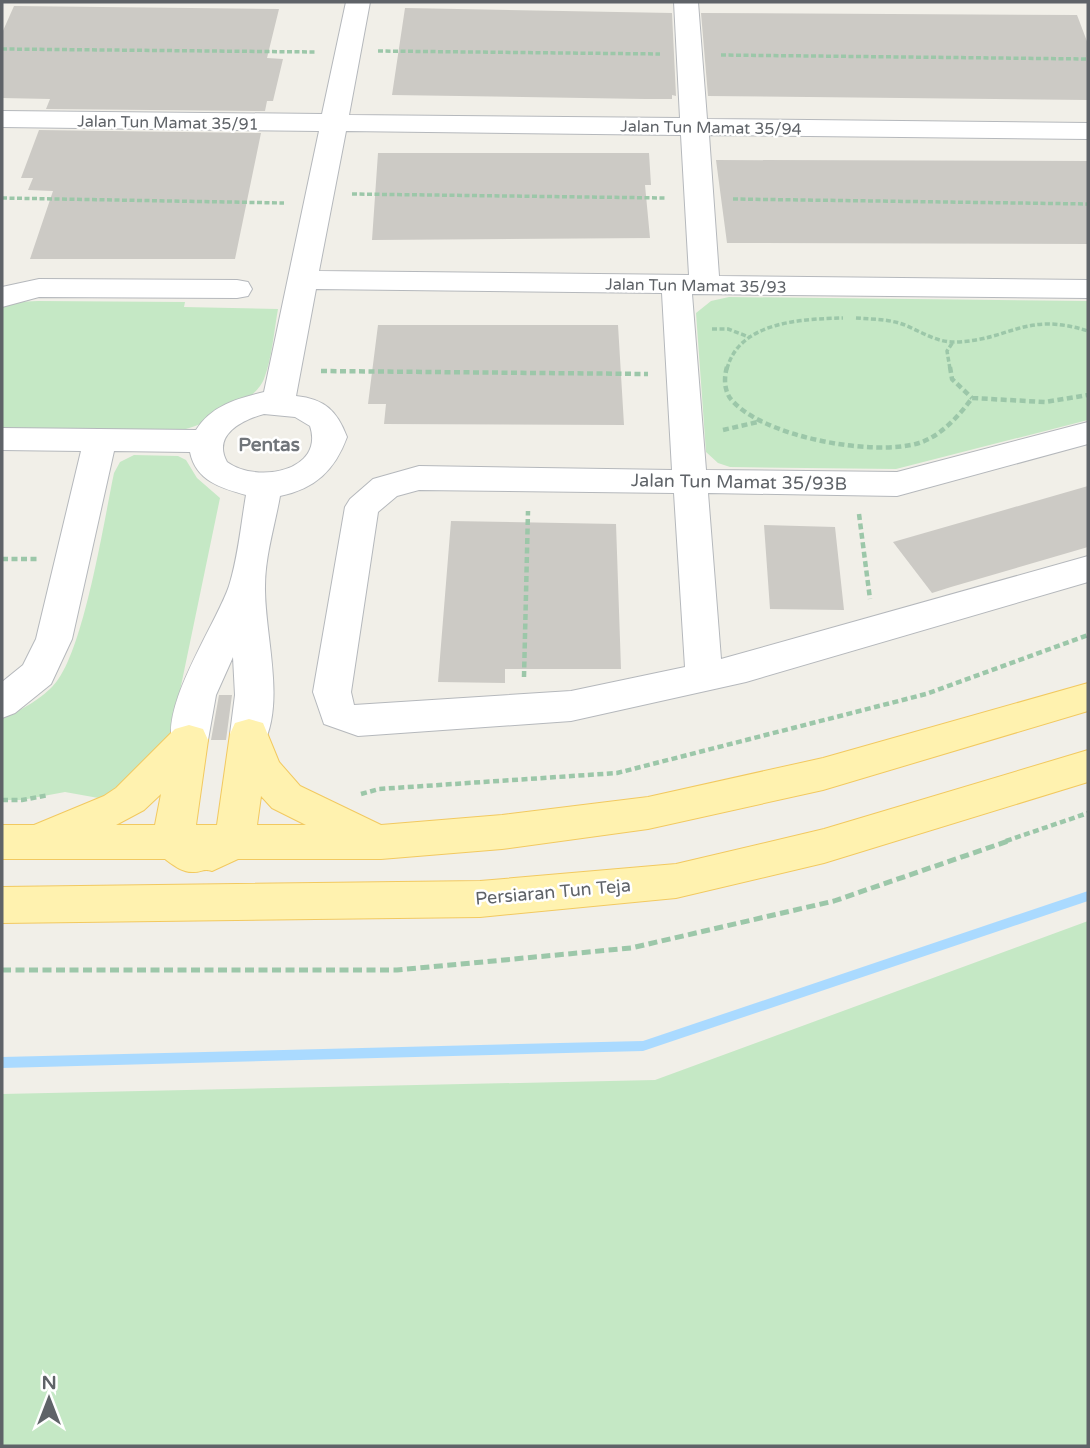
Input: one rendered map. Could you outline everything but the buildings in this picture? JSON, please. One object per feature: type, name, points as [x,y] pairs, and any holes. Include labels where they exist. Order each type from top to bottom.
[{"type":"main road","points":[[20,842],[187,851],[235,841],[381,842],[502,832],[660,810],[823,774],[1088,697]]},
{"type":"main road","points":[[235,841],[249,734]]},
{"type":"main road","points":[[249,734],[262,770],[286,797],[381,842]]},
{"type":"main road","points":[[20,842],[118,807],[131,799],[189,740]]},
{"type":"main road","points":[[189,740],[187,851],[194,901]]},
{"type":"main road","name":"Persiaran Tun Teja","points":[[2,905],[480,899],[676,881],[824,846],[1088,765]]},
{"type":"street","points":[[278,403],[358,2]]},
{"type":"street","points":[[686,2],[694,127],[690,285],[690,481],[704,677]]},
{"type":"street","name":"Jalan Tun Mamat 35/91","points":[[2,120],[334,124]]},
{"type":"street","name":"Jalan Tun Mamat 35/94","points":[[334,124],[1088,131]]},
{"type":"street","name":"Jalan Tun Mamat 35/93","points":[[304,280],[1088,289]]},
{"type":"street","points":[[2,298],[39,288],[237,289]]},
{"type":"street","points":[[278,403],[294,405],[320,417],[328,427],[331,438],[324,460],[306,474],[282,484],[265,486],[239,482],[219,473],[210,464],[206,453],[207,441],[218,424],[238,410],[278,403]]},
{"type":"street","name":"Jalan Tun Mamat 35/93B","points":[[524,710],[358,720],[338,714],[332,692],[362,507],[385,487],[419,478],[897,484],[1088,433]]},
{"type":"street","points":[[2,439],[207,441]]},
{"type":"street","points":[[2,703],[38,674],[54,639],[100,440]]},
{"type":"street","points":[[189,740],[197,695],[247,584],[265,486]]},
{"type":"street","points":[[524,710],[571,706],[747,668],[1088,569]]},
{"type":"street","points":[[247,584],[254,695],[249,734]]},
{"type":"path","points":[[2,49],[348,53]]},
{"type":"path","points":[[2,198],[319,203]]},
{"type":"path","points":[[972,398],[961,415],[917,444],[858,446],[824,442],[762,421],[731,399],[725,384],[726,364],[733,349],[749,337],[778,325],[803,319],[858,318],[896,322],[953,342],[977,339],[1040,321],[1076,326],[1088,331]]},
{"type":"path","points":[[707,329],[728,329],[749,337]]},
{"type":"path","points":[[953,342],[947,351],[952,379],[972,398],[1042,400],[1088,396]]},
{"type":"path","points":[[316,371],[659,374]]},
{"type":"path","points":[[717,430],[729,430],[762,421]]},
{"type":"path","points":[[524,710],[528,507]]},
{"type":"path","points":[[859,509],[874,631]]},
{"type":"path","points":[[354,796],[379,789],[617,773],[926,694],[1088,635]]},
{"type":"green space","points":[[729,297],[1088,301],[1088,420],[896,469],[730,467],[718,463],[706,452],[696,313],[711,301]]},
{"type":"green space","points":[[15,302],[185,302],[184,307],[278,309],[269,362],[259,388],[229,411],[204,423],[183,430],[2,429],[2,307]]},
{"type":"green space","points":[[134,455],[178,456],[186,460],[197,478],[220,498],[171,734],[104,799],[65,792],[22,800],[2,800],[2,717],[22,709],[41,696],[52,687],[63,671],[83,619],[114,473],[120,462]]},
{"type":"green space","points":[[1088,921],[1088,1446],[2,1446],[2,1094],[655,1080]]},
{"type":"waterway","points":[[2,1063],[643,1046],[1088,896]]},
{"type":"district","name":"Pentas","points":[[269,444]]}]
